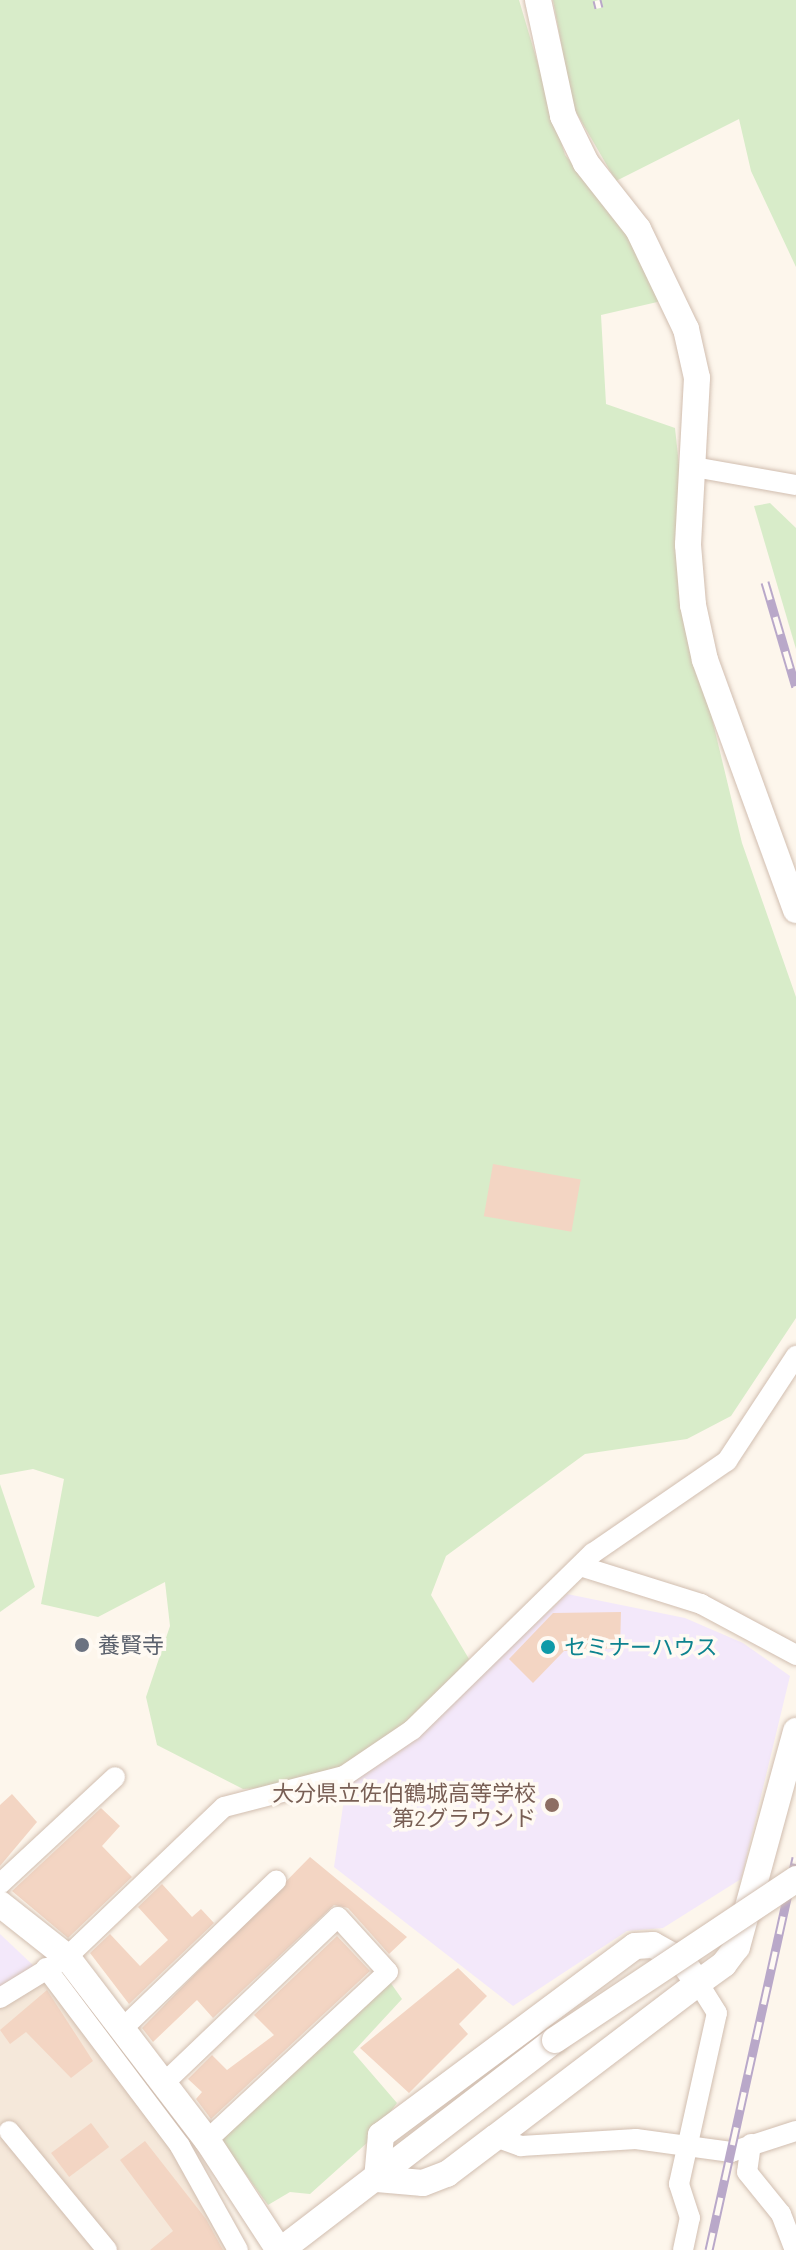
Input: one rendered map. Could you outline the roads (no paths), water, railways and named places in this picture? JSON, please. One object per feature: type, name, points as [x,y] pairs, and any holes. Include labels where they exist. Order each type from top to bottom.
[{"type":"street","points":[[538,0],[563,116],[586,163],[638,229],[686,329],[697,378],[688,545],[705,660],[796,910]]},
{"type":"street","points":[[694,467],[796,485]]},
{"type":"street","points":[[0,1998],[57,1962],[224,1807],[344,1776],[412,1730],[580,1566],[727,1461],[796,1356]]},
{"type":"street","points":[[580,1566],[701,1604],[796,1655]]},
{"type":"street","points":[[377,2179],[423,2183],[447,2174],[698,1983],[737,1947],[796,1731]]},
{"type":"street","points":[[0,1884],[115,1777]]},
{"type":"street","points":[[0,1904],[122,2029],[207,2140],[280,2250],[377,2179],[555,2040],[796,1879]]},
{"type":"street","points":[[122,2029],[276,1881]]},
{"type":"street","points":[[162,2085],[338,1917],[388,1972],[207,2140]]},
{"type":"street","points":[[377,2179],[381,2135],[635,1946],[653,1945],[682,1961],[717,2013],[679,2184],[690,2218],[683,2250]]},
{"type":"street","points":[[57,1962],[180,2146],[238,2250]]},
{"type":"street","points":[[9,2131],[107,2250]]},
{"type":"street","points":[[496,2137],[521,2146],[636,2139],[688,2149],[731,2152],[796,2131]]},
{"type":"street","points":[[751,2144],[747,2172],[781,2214],[795,2250]]},
{"type":"railway","points":[[597,0],[599,8]]},
{"type":"railway","points":[[765,582],[796,687]]},
{"type":"railway","points":[[709,2250],[796,1858]]},
{"type":"place","name":"養賢寺","points":[[82,1645]]},
{"type":"place","name":"セミナーハウス","points":[[548,1647]]},
{"type":"place","name":"大分県立佐伯鶴城高等学校 第2グラウンド","points":[[552,1805]]}]
